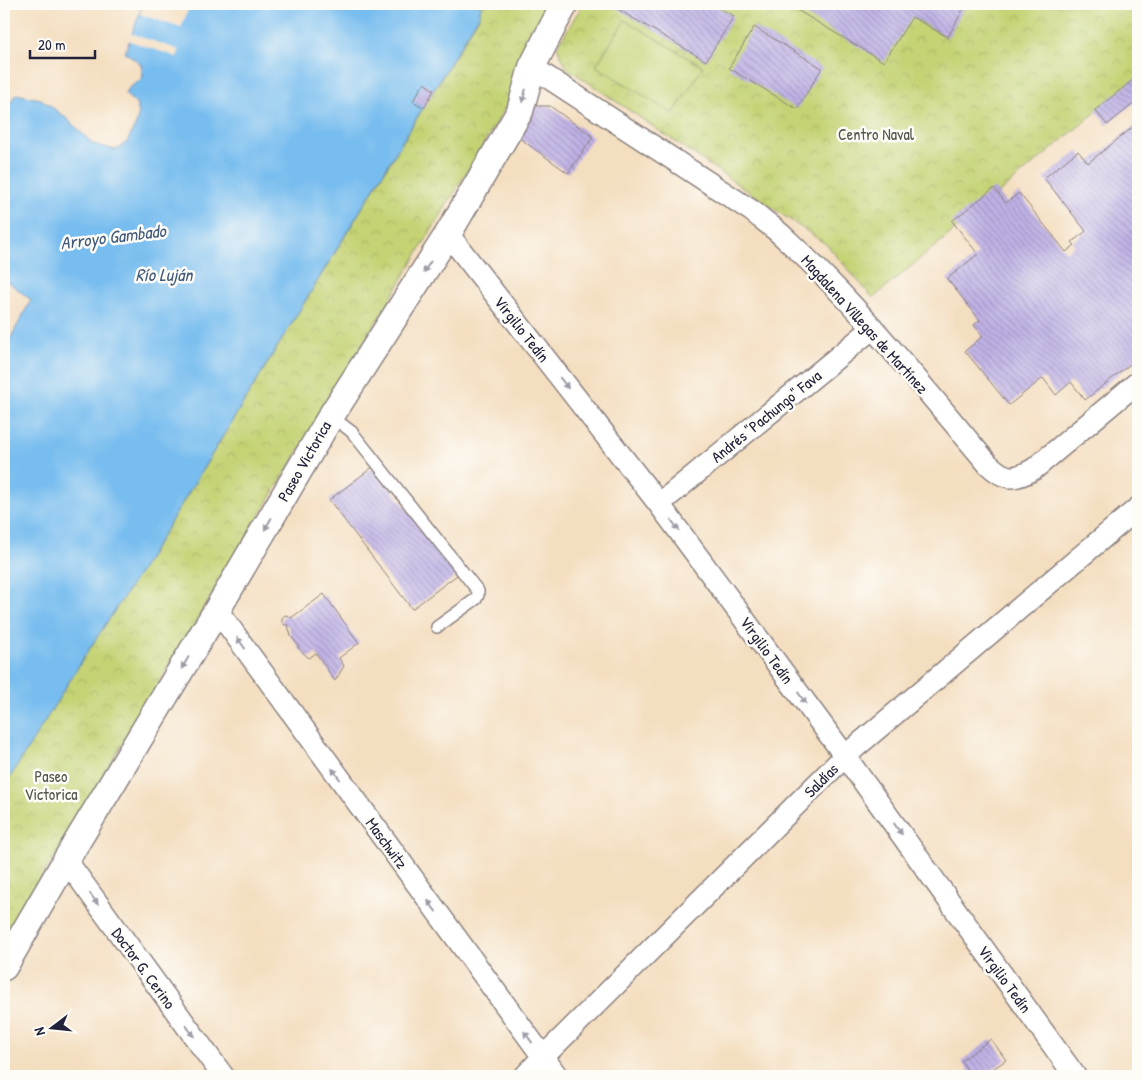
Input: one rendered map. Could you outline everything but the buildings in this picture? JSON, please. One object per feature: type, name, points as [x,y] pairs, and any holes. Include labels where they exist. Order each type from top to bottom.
[{"type":"street","name":"Paseo Victorica","points":[[4,968],[66,860],[217,610],[330,416],[448,234],[520,111],[532,67],[565,4]]},
{"type":"street","name":"Magdalena Villegas de Martínez","points":[[532,67],[752,211],[785,238],[874,328],[998,474],[1010,477],[1022,476],[1034,469],[1138,382]]},
{"type":"street","name":"Virgilio Tedín","points":[[448,234],[659,504],[845,756],[1075,1076]]},
{"type":"street","name":"Andrés \"Pachungo\" Fava","points":[[659,504],[874,328]]},
{"type":"street","name":"Saldías","points":[[525,1076],[845,756],[1138,508]]},
{"type":"street","name":"Maschwitz","points":[[217,610],[557,1076]]},
{"type":"street","name":"Doctor G. Cerino","points":[[66,860],[222,1076]]},
{"type":"lane","points":[[330,416],[352,432],[478,591],[476,599],[438,627]]},
{"type":"green space","name":"Paseo Victorica","points":[[481,4],[550,4],[531,41],[507,105],[4,940],[4,787],[88,651],[142,569],[480,15]]},
{"type":"green space","name":"Centro Naval","points":[[583,4],[890,4],[947,37],[966,4],[1138,4],[1138,77],[873,298],[827,245],[567,68],[557,47]]},
{"type":"green space","points":[[625,20],[703,67],[673,114],[596,66]]},
{"type":"water","name":"Río Luján","points":[[143,4],[481,4],[480,14],[142,569],[88,651],[4,787],[4,350],[31,300],[4,279],[4,159],[8,155],[4,112],[16,94],[41,99],[64,116],[93,144],[116,150],[127,142],[139,113],[136,104],[125,94],[129,88],[143,78],[141,64],[125,52]]},
{"type":"pier","points":[[143,4],[169,4],[188,10],[181,28],[140,14]]},
{"type":"pier","points":[[130,33],[179,50],[177,57],[127,40]]},
{"type":"water label","name":"Arroyo Gambado","points":[[113,237]]}]
